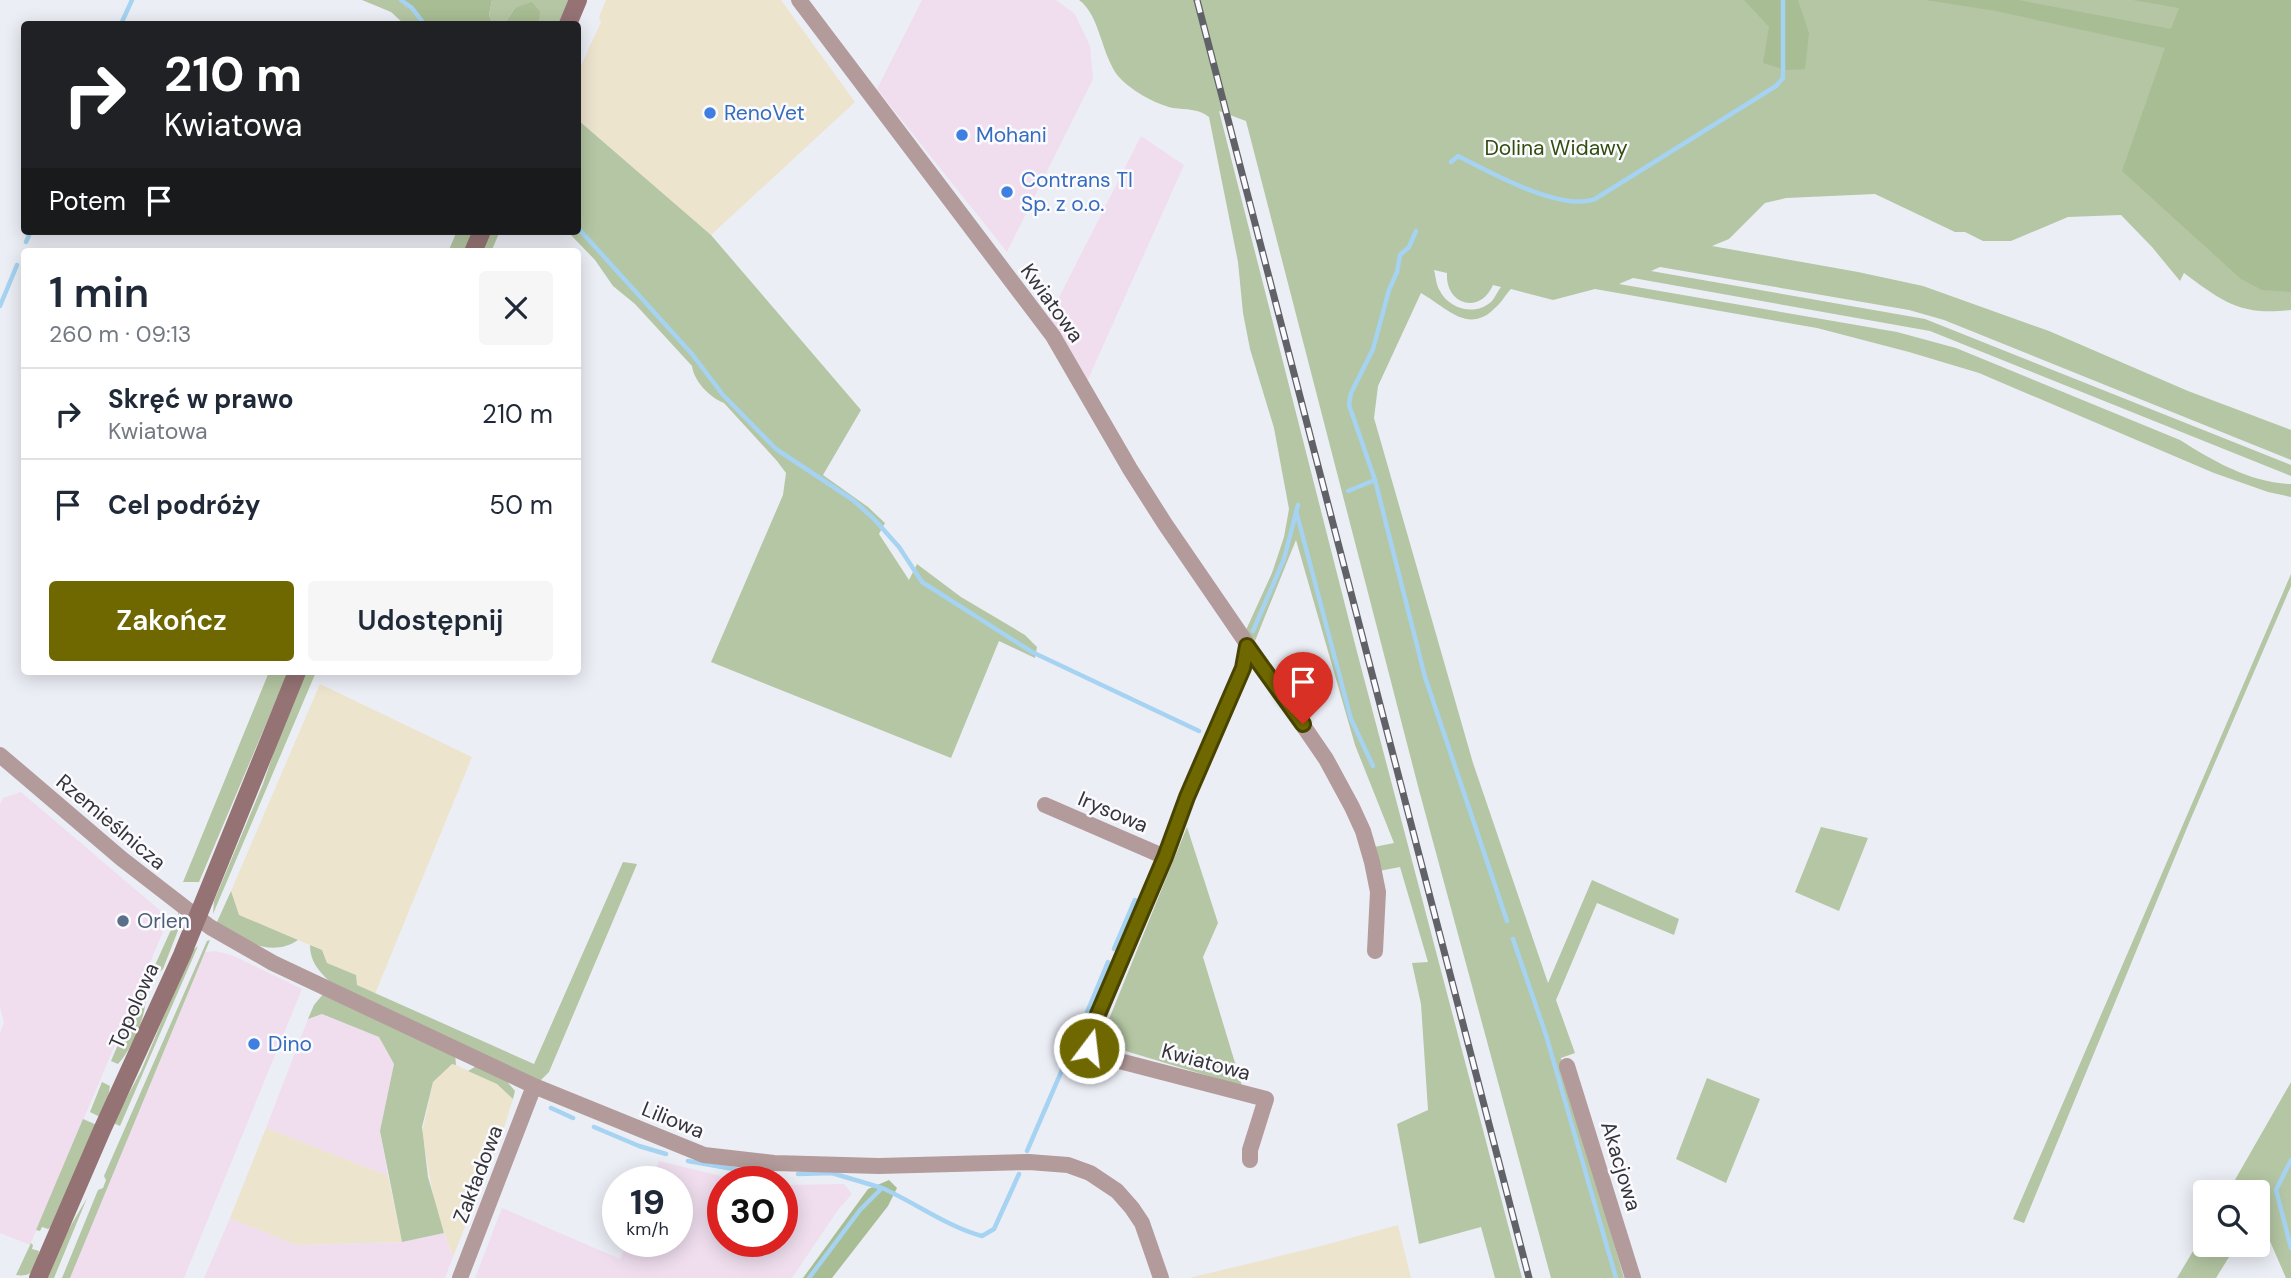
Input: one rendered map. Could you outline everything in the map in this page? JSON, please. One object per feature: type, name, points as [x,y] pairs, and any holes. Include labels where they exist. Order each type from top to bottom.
[{"type":"main road","points":[[569,21],[578,0]]},
{"type":"main road","name":"Topolowa","points":[[38,1278],[197,918],[296,675]]},
{"type":"street","name":"Kwiatowa","points":[[799,0],[1053,336],[1130,469],[1247,646],[1326,759],[1363,831],[1377,892],[1375,951]]},
{"type":"street","name":"Kwiatowa","points":[[1247,646],[1243,668],[1093,1026],[1089,1048],[1104,1057],[1266,1099],[1250,1150],[1250,1160]]},
{"type":"street","name":"Rzemieślnicza","points":[[0,755],[122,859],[197,918]]},
{"type":"street","name":"Irysowa","points":[[1045,805],[1165,857]]},
{"type":"street","name":"Liliowa","points":[[197,918],[273,963],[534,1086],[704,1155],[774,1163],[879,1166],[1029,1162],[1068,1165],[1090,1173],[1116,1191],[1132,1208],[1142,1223],[1161,1278]]},
{"type":"street","name":"Akacjowa","points":[[1567,1066],[1633,1278]]},
{"type":"street","name":"Zakładowa","points":[[460,1278],[534,1086]]},
{"type":"shaded area","name":"RenoVet","points":[[606,0],[781,0],[855,102],[711,235],[581,123],[581,65],[601,22],[599,17]]},
{"type":"shaded area","points":[[922,0],[1056,0],[1075,14],[1090,46],[1093,79],[1007,252],[877,89]]},
{"type":"shaded area","points":[[1141,136],[1184,165],[1086,384],[1048,319]]},
{"type":"shaded area","points":[[320,684],[472,757],[375,994],[357,985],[356,975],[327,963],[322,950],[238,915],[231,891]]},
{"type":"shaded area","points":[[21,792],[169,918],[30,1245],[0,1233],[0,1033],[4,1022],[0,1008],[0,804],[3,798]]},
{"type":"shaded area","points":[[216,951],[234,956],[302,989],[184,1278],[70,1278],[205,952]]},
{"type":"shaded area","points":[[322,1014],[379,1037],[394,1064],[380,1131],[388,1176],[266,1128],[308,1019]]},
{"type":"shaded area","points":[[452,1063],[497,1084],[513,1099],[453,1257],[435,1207],[422,1133],[433,1082]]},
{"type":"shaded area","points":[[266,1128],[388,1176],[402,1242],[296,1245],[230,1218]]},
{"type":"shaded area","points":[[659,1161],[680,1166],[657,1166]]},
{"type":"shaded area","points":[[693,1169],[707,1173],[707,1257],[798,1257],[798,1185],[844,1184],[852,1194],[792,1278],[475,1278],[502,1208],[602,1251],[602,1257],[693,1257]]},
{"type":"shaded area","points":[[230,1218],[296,1245],[402,1242],[444,1233],[453,1257],[445,1278],[204,1278]]},
{"type":"shaded area","points":[[1398,1225],[1411,1278],[1189,1278],[1321,1246]]},
{"type":"green space","points":[[362,0],[405,0],[405,6],[423,21],[401,21],[391,12]]},
{"type":"green space","points":[[405,0],[492,0],[489,15],[492,21],[423,21],[405,6]]},
{"type":"green space","points":[[492,0],[570,0],[561,21],[539,21],[515,8],[506,21],[492,21],[489,15]]},
{"type":"green space","name":"Dolina Widawy","points":[[1079,0],[2291,0],[2291,310],[2245,309],[2210,292],[2184,273],[2180,281],[2121,215],[2068,217],[2011,241],[1983,241],[1965,232],[1955,232],[1875,194],[1786,198],[1765,203],[1729,239],[1712,246],[1923,286],[2049,331],[2188,391],[2291,430],[2291,460],[1944,320],[1909,310],[1660,267],[1651,271],[1925,319],[2291,465],[2291,476],[1930,331],[1633,278],[1619,284],[1897,332],[1956,348],[2180,440],[2233,470],[2261,480],[2291,484],[2291,497],[2214,473],[1979,373],[1817,328],[1595,289],[1553,300],[1511,289],[1486,315],[1467,319],[1421,293],[1378,386],[1374,418],[1473,763],[1548,983],[1592,880],[1679,919],[1674,935],[1597,903],[1556,1000],[1575,1053],[1561,1058],[1624,1278],[1551,1278],[1419,790],[1246,121],[1219,111],[1356,648],[1522,1278],[1495,1278],[1481,1227],[1419,1244],[1397,1124],[1428,1110],[1421,1004],[1412,963],[1428,962],[1400,867],[1379,871],[1374,847],[1394,843],[1355,745],[1296,540],[1255,641],[1246,630],[1272,573],[1284,537],[1289,509],[1274,428],[1250,349],[1238,262],[1209,117],[1196,111],[1159,103],[1143,96],[1123,81],[1112,67],[1092,15]],"holes":[[[1434,270],[1447,273],[1452,293],[1464,302],[1480,300],[1493,285],[1501,287],[1486,306],[1463,309],[1450,302],[1439,289]]]},
{"type":"green space","points":[[1744,0],[1798,0],[1809,33],[1805,69],[1786,70],[1763,63],[1769,27]]},
{"type":"green space","points":[[1926,0],[2018,0],[2171,29],[2179,8],[2133,0],[2291,0],[2291,292],[2262,290],[2241,279],[2122,171],[2165,48],[1996,11]]},
{"type":"green space","points":[[532,2],[540,12],[539,21],[506,21],[515,8]]},
{"type":"green space","points":[[581,123],[711,235],[861,410],[823,475],[868,507],[885,523],[879,534],[909,580],[917,564],[961,597],[1025,635],[1037,647],[1035,658],[999,641],[951,758],[711,662],[783,495],[786,473],[724,403],[703,388],[692,366],[635,304],[613,286],[595,260],[571,235],[581,235]]},
{"type":"green space","points":[[455,235],[472,235],[468,248],[450,248]]},
{"type":"green space","points":[[487,235],[498,235],[493,248],[483,248]]},
{"type":"green space","points":[[2291,574],[2291,586],[2189,823],[2024,1223],[2013,1219]]},
{"type":"green space","points":[[268,675],[287,675],[199,882],[183,882]]},
{"type":"green space","points":[[304,675],[315,675],[213,914],[214,901],[263,784]]},
{"type":"green space","points":[[1187,827],[1218,923],[1203,957],[1242,1086],[1109,1046],[1104,1042],[1105,1029]]},
{"type":"green space","points":[[1821,827],[1868,838],[1839,911],[1795,892]]},
{"type":"green space","points":[[623,862],[637,864],[549,1072],[541,1080],[329,981],[311,956],[310,945],[322,950],[327,963],[356,975],[357,985],[534,1064]]},
{"type":"green space","points":[[231,891],[239,915],[298,940],[288,945],[266,947],[244,941],[225,929],[217,922]]},
{"type":"green space","points":[[179,912],[179,928],[163,969],[151,974]]},
{"type":"green space","points":[[210,940],[70,1278],[62,1278],[98,1190],[103,1188],[106,1180],[104,1176],[207,941]]},
{"type":"green space","points":[[198,946],[120,1126],[113,1123],[141,1071],[191,952]]},
{"type":"green space","points":[[142,988],[145,995],[143,1015],[129,1049],[118,1064],[111,1061]]},
{"type":"green space","points":[[324,993],[455,1054],[456,1065],[452,1064],[433,1082],[422,1127],[428,1177],[444,1233],[402,1242],[380,1131],[394,1064],[379,1037],[322,1014],[308,1019],[314,1005]]},
{"type":"green space","points":[[478,1065],[504,1078],[515,1091],[513,1099],[497,1084],[468,1071]]},
{"type":"green space","points":[[1707,1078],[1760,1099],[1726,1183],[1676,1159]]},
{"type":"green space","points":[[102,1082],[110,1086],[100,1117],[90,1112]]},
{"type":"green space","points":[[2291,1082],[2291,1278],[2286,1278],[2270,1241],[2270,1180],[2235,1180]]},
{"type":"green space","points":[[83,1119],[97,1125],[53,1226],[36,1230]]},
{"type":"green space","points":[[889,1180],[897,1188],[888,1206],[832,1278],[803,1278],[868,1189]]},
{"type":"green space","points":[[87,1198],[54,1278],[46,1278],[63,1239]]},
{"type":"green space","points":[[31,1243],[32,1249],[39,1251],[35,1266],[27,1275],[16,1275]]},
{"type":"green space","points":[[2193,1251],[2193,1257],[2229,1257],[2216,1278],[2177,1278]]},
{"type":"waterway","points":[[122,21],[132,0]]},
{"type":"waterway","points":[[401,0],[412,8],[422,21]]},
{"type":"waterway","points":[[1451,162],[1458,156],[1525,188],[1564,200],[1581,202],[1595,199],[1776,86],[1783,78],[1783,0]]},
{"type":"waterway","points":[[581,231],[692,354],[723,395],[776,449],[853,500],[874,519],[899,547],[922,582],[1032,652],[1199,731]]},
{"type":"waterway","points":[[1416,231],[1409,247],[1400,255],[1373,349],[1351,393],[1349,405],[1375,480],[1425,677],[1507,921]]},
{"type":"waterway","points":[[26,242],[29,235]]},
{"type":"waterway","points":[[0,306],[17,265]]},
{"type":"waterway","points":[[1348,491],[1375,480]]},
{"type":"waterway","points":[[1253,631],[1284,559],[1298,505]]},
{"type":"waterway","points":[[1296,511],[1351,719],[1373,766]]},
{"type":"waterway","points":[[1114,949],[1135,900]]},
{"type":"waterway","points":[[1513,939],[1546,1035],[1616,1278]]},
{"type":"waterway","points":[[1083,1022],[1108,962]]},
{"type":"waterway","points":[[1027,1151],[1078,1033]]},
{"type":"waterway","points":[[551,1108],[573,1118]]},
{"type":"waterway","points":[[594,1127],[666,1154]]},
{"type":"waterway","points":[[2291,1160],[2276,1190],[2291,1248]]},
{"type":"waterway","points":[[688,1161],[716,1166]]},
{"type":"waterway","points":[[798,1174],[832,1173],[882,1188]]},
{"type":"waterway","points":[[809,1278],[860,1210],[882,1188],[956,1226],[982,1236],[994,1229],[1019,1174]]},
{"type":"railway","points":[[1197,0],[1529,1278]]},
{"type":"place","name":"RenoVet","points":[[710,113]]},
{"type":"place","name":"Mohani","points":[[962,135]]},
{"type":"place","name":"Contrans TI Sp. z o.o.","points":[[1007,192]]},
{"type":"place","name":"Orlen","points":[[123,921]]},
{"type":"place","name":"Dino","points":[[254,1044]]},
{"type":"route","points":[[1089,1048],[1089,1039],[1098,1014],[1243,668],[1247,646],[1303,724]]}]
